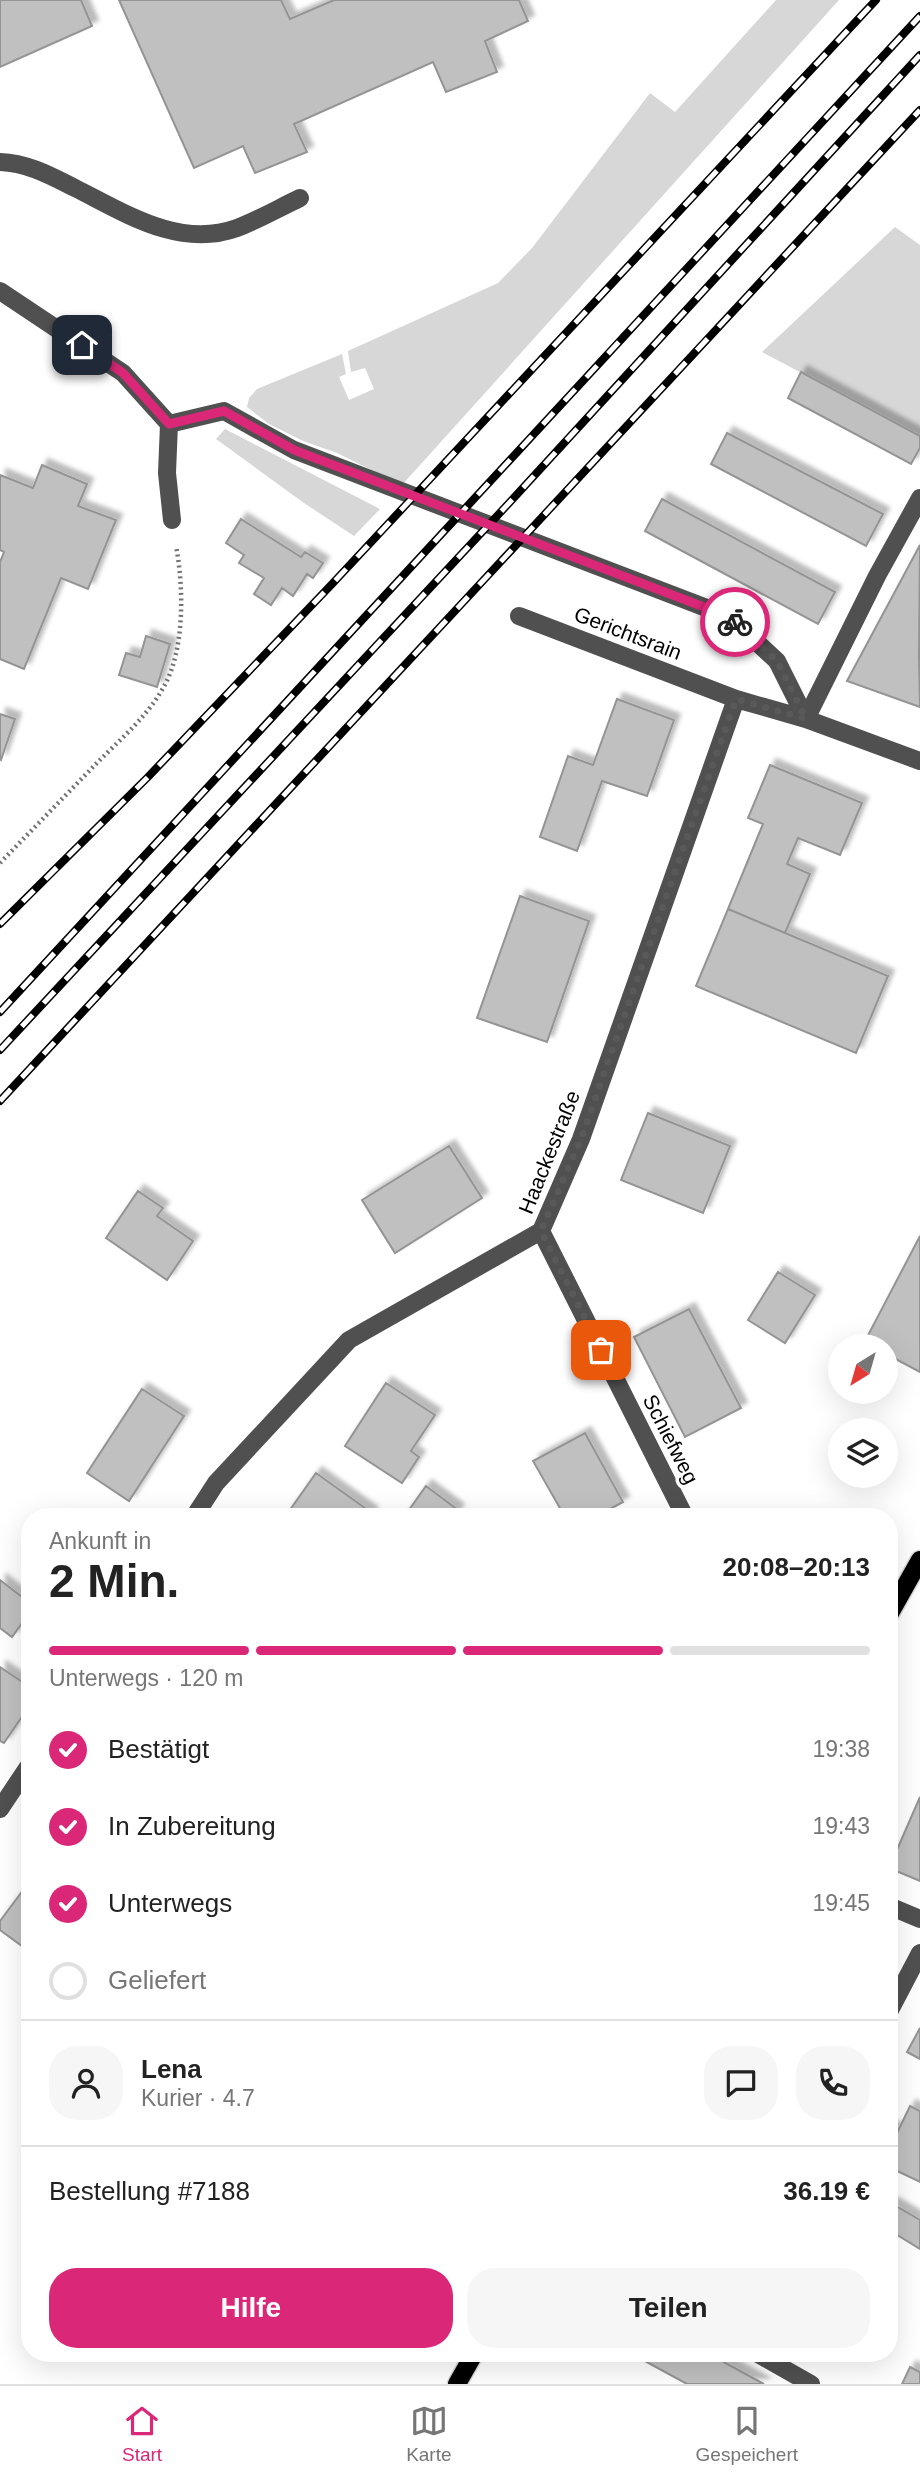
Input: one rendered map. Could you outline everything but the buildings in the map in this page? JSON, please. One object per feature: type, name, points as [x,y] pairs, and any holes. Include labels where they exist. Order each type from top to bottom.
[{"type":"main road","points":[[898,1599],[920,1560]]},
{"type":"main road","points":[[457,2384],[469,2362]]},
{"type":"street","points":[[0,162],[37,169],[136,219],[173,233],[202,236],[235,229],[300,198]]},
{"type":"street","points":[[0,291],[123,373],[169,424],[167,473],[172,520]]},
{"type":"street","points":[[169,424],[224,411],[294,450],[730,617],[777,661],[806,719]]},
{"type":"street","points":[[806,719],[877,576],[920,498]]},
{"type":"street","name":"Gerichtsrain","points":[[519,616],[736,699],[806,719],[920,761]]},
{"type":"street","name":"Haackestraße","points":[[200,1508],[216,1483],[349,1340],[541,1231],[581,1139],[736,699]]},
{"type":"street","name":"Schiefweg","points":[[541,1231],[680,1508]]},
{"type":"street","points":[[0,1809],[21,1778]]},
{"type":"street","points":[[898,1910],[920,1919]]},
{"type":"street","points":[[898,1995],[920,1953]]},
{"type":"street","points":[[772,2362],[811,2384]]},
{"type":"path","points":[[0,863],[135,724],[158,696],[172,667],[179,626],[180,568],[172,520]]},
{"type":"shaded area","points":[[776,0],[839,0],[402,485],[269,424],[247,407],[249,398],[257,389],[342,354],[346,374],[339,377],[349,400],[374,389],[365,368],[351,372],[348,351],[498,283],[532,248],[650,93],[675,112]]},
{"type":"shaded area","points":[[895,227],[920,245],[920,436],[762,352]]},
{"type":"shaded area","points":[[225,429],[380,509],[354,536],[216,439]]},
{"type":"railway","points":[[0,924],[147,778],[333,583],[876,0]]},
{"type":"railway","points":[[0,1012],[920,16]]},
{"type":"railway","points":[[0,1050],[510,502],[920,55]]},
{"type":"railway","points":[[0,1101],[920,110]]},
{"type":"way so far","points":[[601,1350],[541,1231],[581,1139],[736,699],[806,719],[777,661],[735,622]]},
{"type":"route","points":[[82,345],[123,373],[169,424],[224,411],[294,450],[730,617],[735,622]]}]
